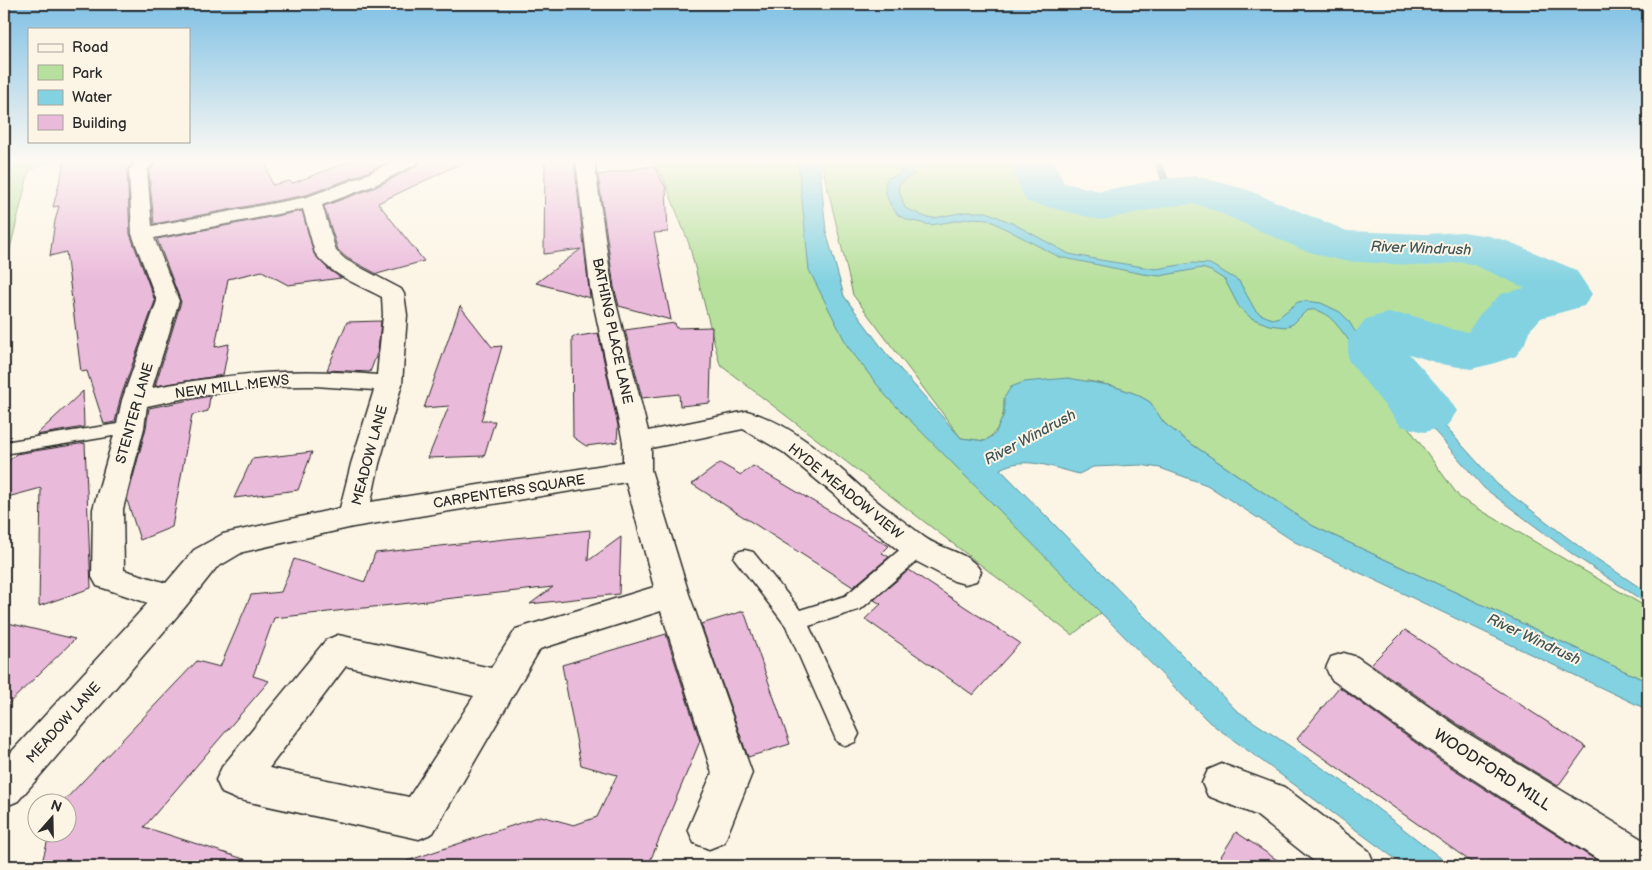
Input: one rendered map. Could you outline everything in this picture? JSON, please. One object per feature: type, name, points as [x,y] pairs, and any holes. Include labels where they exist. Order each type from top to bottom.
[{"type":"street","name":"STENTER LANE","points":[[140,201],[142,234],[168,301],[135,400],[130,428],[108,509],[108,578],[173,598]]},
{"type":"street","points":[[142,234],[316,201]]},
{"type":"street","name":"BATHING PLACE LANE","points":[[590,201],[601,287],[637,456]]},
{"type":"street","name":"MEADOW LANE","points":[[4,788],[173,598],[205,559],[234,542],[353,516],[365,464],[389,384],[395,315],[393,294],[338,265],[326,253],[312,202]]},
{"type":"street","name":"NEW MILL MEWS","points":[[135,400],[203,387],[271,379],[334,379],[389,384]]},
{"type":"street","name":"HYDE MEADOW VIEW","points":[[637,456],[747,420],[793,445],[846,489],[862,505],[917,548],[965,572]]},
{"type":"street","points":[[637,456],[672,594],[732,773],[709,829]]},
{"type":"street","name":"CARPENTERS SQUARE","points":[[353,516],[637,456]]},
{"type":"street","points":[[500,686],[338,650],[236,780],[418,819],[500,686],[528,639],[672,594]]},
{"type":"street","name":"WOODFORD MILL","points":[[1344,668],[1453,745],[1646,866]]},
{"type":"street","points":[[1222,782],[1270,801],[1354,866]]},
{"type":"lane","points":[[4,448],[130,428]]},
{"type":"lane","points":[[795,621],[853,602],[917,548]]},
{"type":"lane","points":[[745,558],[795,621],[846,734]]},
{"type":"green space","points":[[4,201],[22,201],[4,273]]},
{"type":"green space","points":[[672,201],[803,201],[848,347],[1101,613],[1072,635],[720,365],[689,244]]},
{"type":"green space","points":[[831,201],[1058,201],[1108,214],[1179,201],[1212,201],[1225,204],[1309,242],[1339,252],[1440,260],[1484,257],[1540,282],[1543,288],[1503,301],[1478,336],[1459,342],[1405,325],[1377,323],[1368,334],[1362,364],[1460,498],[1648,608],[1648,682],[1313,526],[1187,441],[1164,423],[1150,402],[1136,394],[1113,386],[1088,381],[1004,398],[1002,417],[998,427],[990,437],[985,441],[961,438],[853,295]]},
{"type":"water","points":[[802,201],[823,201],[826,231],[844,296],[885,352],[961,438],[985,441],[995,434],[1004,414],[1004,398],[1011,387],[1024,382],[1068,378],[1113,386],[1136,394],[1150,402],[1164,423],[1187,441],[1313,526],[1648,682],[1648,710],[1295,542],[1207,485],[1160,468],[1140,465],[1093,467],[1079,474],[1050,466],[1029,463],[1019,463],[1000,469],[1236,710],[1342,781],[1451,866],[1405,866],[1209,722],[886,396],[848,347],[809,270]]},
{"type":"water","points":[[889,201],[903,201],[905,208],[925,217],[934,218],[965,212],[987,212],[1014,224],[1069,254],[1100,260],[1156,269],[1192,263],[1210,264],[1239,281],[1255,310],[1272,319],[1279,317],[1298,302],[1305,301],[1321,303],[1340,312],[1348,320],[1363,344],[1372,345],[1373,334],[1386,337],[1384,343],[1388,363],[1497,484],[1585,551],[1648,593],[1648,604],[1575,556],[1484,488],[1373,360],[1351,343],[1337,325],[1320,311],[1306,311],[1293,324],[1285,327],[1269,325],[1251,318],[1239,307],[1225,280],[1211,271],[1202,268],[1160,276],[1059,257],[987,219],[973,218],[931,225],[908,220],[898,215]]},
{"type":"building","points":[[55,201],[128,201],[130,234],[155,301],[120,399],[115,422],[104,424],[87,371],[81,372],[66,252],[50,256],[59,206],[53,207]]},
{"type":"building","points":[[152,201],[277,201],[154,224]]},
{"type":"building","points":[[339,201],[383,201],[378,203],[424,261],[377,274],[347,258],[338,250],[324,206]]},
{"type":"building","points":[[545,201],[579,201],[590,298],[536,283],[581,249],[544,254]]},
{"type":"building","points":[[602,201],[667,201],[668,232],[654,233],[671,320],[619,306],[614,287]]},
{"type":"building","points":[[302,211],[314,254],[328,269],[341,278],[288,285],[262,271],[228,279],[215,347],[229,344],[223,375],[155,386],[181,302],[157,239]]},
{"type":"building","points":[[460,306],[492,347],[502,346],[481,421],[495,421],[484,456],[428,458],[449,406],[424,408]]},
{"type":"building","points":[[381,321],[378,351],[370,372],[327,370],[347,322]]},
{"type":"building","points":[[675,323],[676,328],[712,327],[710,403],[680,406],[679,394],[642,398],[625,330]]},
{"type":"building","points":[[598,333],[618,426],[617,442],[586,446],[573,437],[572,337]]},
{"type":"building","points":[[83,391],[84,427],[36,435]]},
{"type":"building","points":[[210,396],[208,411],[192,415],[172,527],[140,540],[127,500],[146,428],[149,408]]},
{"type":"building","points":[[85,443],[91,588],[39,606],[41,488],[4,498],[4,466],[16,454]]},
{"type":"building","points":[[312,452],[298,490],[234,498],[252,459]]},
{"type":"building","points":[[720,463],[741,475],[753,466],[889,546],[882,553],[889,557],[853,587],[692,484]]},
{"type":"building","points":[[590,530],[588,561],[621,537],[619,594],[530,604],[553,587],[274,618],[253,676],[269,681],[144,827],[247,860],[246,866],[41,866],[47,842],[78,842],[78,792],[73,792],[197,661],[220,667],[251,595],[281,592],[294,559],[365,582],[375,553]]},
{"type":"building","points":[[909,570],[1020,643],[973,695],[865,619],[881,604],[874,600]]},
{"type":"building","points":[[744,611],[790,744],[748,757],[701,624]]},
{"type":"building","points":[[4,622],[75,639],[4,708]]},
{"type":"building","points":[[1405,630],[1586,747],[1558,786],[1468,731],[1371,664]]},
{"type":"building","points":[[666,634],[700,741],[648,866],[408,866],[407,861],[541,816],[574,825],[597,817],[617,775],[581,765],[562,665]]},
{"type":"building","points":[[1339,687],[1438,759],[1605,866],[1477,866],[1297,739]]},
{"type":"building","points":[[1236,832],[1286,866],[1215,866]]},
{"type":"waterway","name":"River Windrush","points":[[1075,201],[1101,206],[1121,201]]},
{"type":"waterway","name":"River Windrush","points":[[1232,201],[1321,239],[1344,246],[1426,250],[1463,247],[1489,252],[1557,282],[1564,294],[1521,306],[1501,326],[1495,343],[1471,351],[1441,346],[1409,333],[1387,331],[1378,341],[1379,360],[1424,411]]}]
